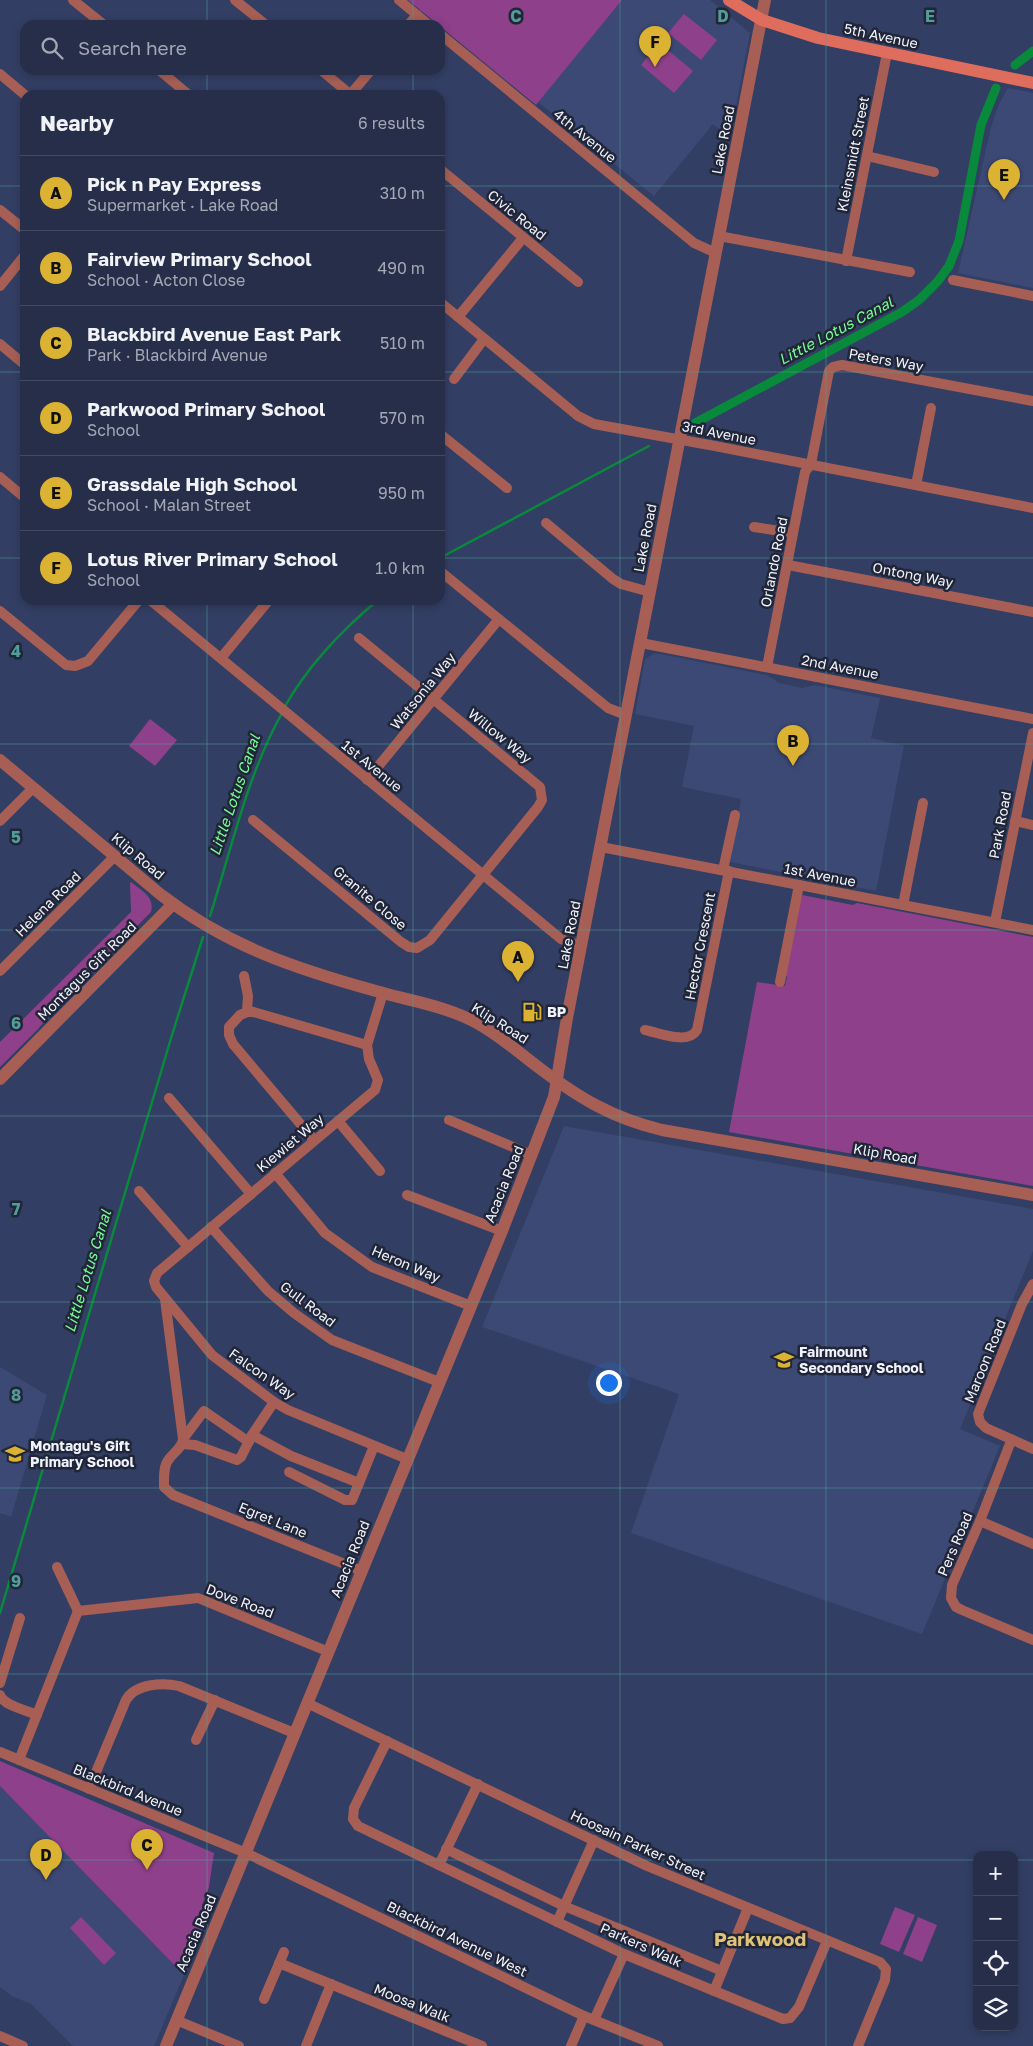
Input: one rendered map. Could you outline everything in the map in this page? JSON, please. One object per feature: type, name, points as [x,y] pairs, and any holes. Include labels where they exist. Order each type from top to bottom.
[{"type":"main road","name":"5th Avenue","points":[[729,0],[762,20],[818,38],[1033,83]]},
{"type":"street","points":[[74,0],[98,20]]},
{"type":"street","points":[[235,0],[260,20]]},
{"type":"street","points":[[399,0],[423,20]]},
{"type":"street","name":"Lake Road","points":[[557,1081],[765,0]]},
{"type":"street","points":[[412,20],[417,15]]},
{"type":"street","name":"4th Avenue","points":[[445,38],[694,243],[716,253]]},
{"type":"street","name":"Kleinsmidt Street","points":[[846,261],[887,53]]},
{"type":"street","points":[[0,74],[20,91]]},
{"type":"street","points":[[165,75],[183,90]]},
{"type":"street","points":[[327,75],[344,90]]},
{"type":"street","points":[[354,90],[367,75]]},
{"type":"street","points":[[867,156],[934,172]]},
{"type":"street","name":"Civic Road","points":[[445,173],[578,282]]},
{"type":"street","points":[[0,210],[20,226]]},
{"type":"street","points":[[720,236],[910,272]]},
{"type":"street","points":[[458,317],[523,238]]},
{"type":"street","points":[[0,286],[20,262]]},
{"type":"street","points":[[953,280],[1033,296]]},
{"type":"street","name":"3rd Avenue","points":[[445,306],[587,421],[602,426],[680,439],[1033,508]]},
{"type":"street","points":[[454,379],[484,339]]},
{"type":"street","points":[[0,344],[20,360]]},
{"type":"street","name":"Peters Way","points":[[811,464],[827,375],[833,367],[838,365],[1033,401]]},
{"type":"street","points":[[916,485],[931,408]]},
{"type":"street","points":[[445,438],[507,488]]},
{"type":"street","name":"Orlando Road","points":[[767,667],[805,472],[811,464]]},
{"type":"street","points":[[0,478],[20,494]]},
{"type":"street","points":[[546,522],[613,579],[621,584],[650,592]]},
{"type":"street","points":[[754,527],[793,533]]},
{"type":"street","name":"Ontong Way","points":[[788,565],[1033,612]]},
{"type":"street","points":[[445,575],[608,708],[626,716]]},
{"type":"street","points":[[0,611],[59,660],[71,666],[82,665],[88,661],[134,605]]},
{"type":"street","name":"1st Avenue","points":[[156,605],[561,939],[582,946]]},
{"type":"street","points":[[221,658],[265,605]]},
{"type":"street","name":"Watsonia Way","points":[[367,780],[499,619]]},
{"type":"street","name":"Willow Way","points":[[359,638],[540,787],[542,800],[538,807],[483,874]]},
{"type":"street","name":"2nd Avenue","points":[[641,643],[1033,719]]},
{"type":"street","name":"Park Road","points":[[995,922],[1033,733]]},
{"type":"street","name":"Klip Road","points":[[0,760],[173,904],[216,932],[296,968],[436,1007],[476,1023],[506,1042],[557,1081],[607,1112],[642,1125],[1033,1195]]},
{"type":"street","points":[[0,821],[33,788]]},
{"type":"street","points":[[903,905],[923,803]]},
{"type":"street","name":"Hector Crescent","points":[[645,1030],[685,1038],[696,1033],[735,815]]},
{"type":"street","name":"Granite Close","points":[[253,820],[409,947],[417,948],[430,940],[483,874]]},
{"type":"street","points":[[1015,821],[1033,825]]},
{"type":"street","name":"1st Avenue","points":[[601,847],[1033,930]]},
{"type":"street","name":"Helena Road","points":[[0,971],[115,856]]},
{"type":"street","points":[[780,982],[799,885]]},
{"type":"street","name":"Montagus Gift Road","points":[[0,1079],[173,904]]},
{"type":"street","points":[[244,976],[248,996],[247,1011]]},
{"type":"street","points":[[314,1140],[233,1044],[228,1035],[229,1027],[240,1015],[247,1011],[259,1012],[367,1045],[382,993]]},
{"type":"street","name":"Kiewiet Way","points":[[156,1286],[154,1281],[157,1273],[378,1086],[378,1080],[369,1058],[367,1045]]},
{"type":"street","name":"Acacia Road","points":[[166,2046],[502,1231],[554,1096],[557,1081]]},
{"type":"street","points":[[169,1098],[251,1194]]},
{"type":"street","points":[[449,1120],[532,1155]]},
{"type":"street","points":[[338,1121],[380,1171]]},
{"type":"street","name":"Heron Way","points":[[275,1174],[325,1233],[360,1260],[372,1267],[471,1306]]},
{"type":"street","points":[[140,1191],[188,1247]]},
{"type":"street","points":[[407,1195],[502,1231]]},
{"type":"street","name":"Gull Road","points":[[211,1227],[268,1291],[321,1333],[332,1340],[440,1382]]},
{"type":"street","name":"Maroon Road","points":[[1033,1284],[1019,1313],[978,1414],[980,1422],[984,1427],[1011,1441],[1033,1449]]},
{"type":"street","name":"Falcon Way","points":[[156,1286],[212,1355],[274,1402],[407,1459]]},
{"type":"street","points":[[165,1299],[183,1442]]},
{"type":"street","points":[[183,1442],[236,1460],[241,1457],[250,1439],[274,1402]]},
{"type":"street","points":[[183,1442],[204,1411],[250,1439],[359,1483]]},
{"type":"street","name":"Pers Road","points":[[1011,1441],[980,1521],[952,1585],[951,1598],[953,1603],[962,1610],[1033,1640]]},
{"type":"street","name":"Egret Lane","points":[[183,1442],[168,1460],[165,1467],[164,1487],[173,1495],[362,1571]]},
{"type":"street","points":[[289,1472],[345,1500],[352,1500],[374,1446]]},
{"type":"street","points":[[980,1521],[1033,1544]]},
{"type":"street","points":[[18,1760],[78,1611],[57,1567]]},
{"type":"street","name":"Dove Road","points":[[78,1611],[198,1598],[329,1652]]},
{"type":"street","points":[[0,1683],[20,1618]]},
{"type":"street","points":[[89,1789],[126,1700],[134,1690],[141,1687],[172,1684],[294,1733]]},
{"type":"street","points":[[0,1695],[8,1703],[36,1715]]},
{"type":"street","points":[[196,1740],[215,1700]]},
{"type":"street","name":"Hoosain Parker Street","points":[[307,1702],[647,1866],[880,1962],[886,1969],[885,1980],[858,2046]]},
{"type":"street","name":"Parkers Walk","points":[[387,1741],[354,1808],[354,1822],[364,1830],[624,1954],[783,2019],[790,2018],[799,2007],[827,1941]]},
{"type":"street","name":"Blackbird Avenue","points":[[0,1752],[246,1853]]},
{"type":"street","points":[[439,1865],[478,1784]]},
{"type":"street","points":[[557,1922],[594,1840]]},
{"type":"street","name":"Parkers Walk","points":[[446,1849],[564,1906],[722,1972]]},
{"type":"street","name":"Blackbird Avenue West","points":[[246,1853],[589,2018],[658,2046]]},
{"type":"street","points":[[714,1991],[748,1908]]},
{"type":"street","points":[[264,1999],[284,1952]]},
{"type":"street","points":[[571,2046],[589,2018],[624,1954]]},
{"type":"street","name":"Moosa Walk","points":[[279,1963],[482,2046]]},
{"type":"street","points":[[306,2046],[331,1984]]},
{"type":"street","points":[[176,2020],[239,2046]]},
{"type":"street","points":[[0,2036],[23,2046]]},
{"type":"shaded area","points":[[408,0],[622,0],[536,105],[445,30],[445,20],[432,20]]},
{"type":"shaded area","points":[[622,0],[710,0],[750,33],[730,137],[713,124],[654,196],[538,102]]},
{"type":"shaded area","points":[[684,14],[717,40],[701,60],[668,33]]},
{"type":"shaded area","points":[[659,43],[662,45],[661,47],[669,51],[693,71],[674,93],[641,65]]},
{"type":"shaded area","points":[[1008,88],[1033,93],[1033,288],[958,273],[991,127],[999,104]]},
{"type":"shaded area","points":[[655,653],[767,675],[779,683],[802,688],[815,685],[880,698],[871,738],[904,746],[876,891],[730,862],[741,799],[682,787],[694,726],[635,714],[645,659]]},
{"type":"shaded area","points":[[150,719],[177,740],[155,766],[129,746]]},
{"type":"shaded area","points":[[131,882],[149,898],[152,907],[151,912],[0,1067],[0,1042],[131,912]]},
{"type":"shaded area","points":[[802,895],[853,905],[857,903],[1033,937],[1033,1186],[729,1132],[757,982],[785,986],[787,977],[784,972]]},
{"type":"shaded area","name":"Fairmount Secondary School","points":[[564,1126],[1033,1209],[1033,1251],[960,1429],[1000,1446],[922,1634],[631,1533],[679,1394],[482,1327]]},
{"type":"shaded area","name":"Montagu's Gift Primary School","points":[[0,1367],[47,1395],[11,1517],[0,1513]]},
{"type":"shaded area","points":[[0,1761],[214,1853],[209,1887],[202,1905],[211,1908],[184,1975],[0,1786]]},
{"type":"shaded area","points":[[0,1786],[184,1975],[154,2046],[73,2046],[31,2004],[12,1996],[0,1987]]},
{"type":"shaded area","points":[[895,1907],[915,1915],[899,1952],[880,1944]]},
{"type":"shaded area","points":[[81,1917],[116,1953],[104,1965],[70,1928]]},
{"type":"shaded area","points":[[918,1917],[937,1925],[922,1962],[903,1954]]},
{"type":"waterway","name":"Little Lotus Canal","points":[[1015,65],[1033,51]]},
{"type":"waterway","name":"Little Lotus Canal","points":[[695,423],[902,312],[919,300],[938,281],[949,266],[959,241],[981,125],[996,88]]},
{"type":"waterway","name":"Little Lotus Canal","points":[[445,555],[649,446]]},
{"type":"waterway","name":"Little Lotus Canal","points":[[284,708],[303,678],[326,650],[372,605]]},
{"type":"waterway","name":"Little Lotus Canal","points":[[210,916],[241,812],[259,762],[282,713]]},
{"type":"waterway","name":"Little Lotus Canal","points":[[0,1613],[172,1035],[203,937]]},
{"type":"place","name":"Lotus River Primary School","points":[[655,67]]},
{"type":"place","name":"Grassdale High School","points":[[1004,200]]},
{"type":"place","name":"Fairview Primary School","points":[[793,766]]},
{"type":"place","name":"Pick n Pay Express","points":[[518,982]]},
{"type":"place","name":"BP","points":[[532,1012]]},
{"type":"place","name":"Fairmount Secondary School","points":[[784,1360]]},
{"type":"place","name":"Montagu's Gift Primary School","points":[[15,1454]]},
{"type":"place","name":"Blackbird Avenue East Park","points":[[147,1870]]},
{"type":"place","name":"Parkwood Primary School","points":[[46,1880]]},
{"type":"district","name":"Parkwood","points":[[760,1939]]}]
